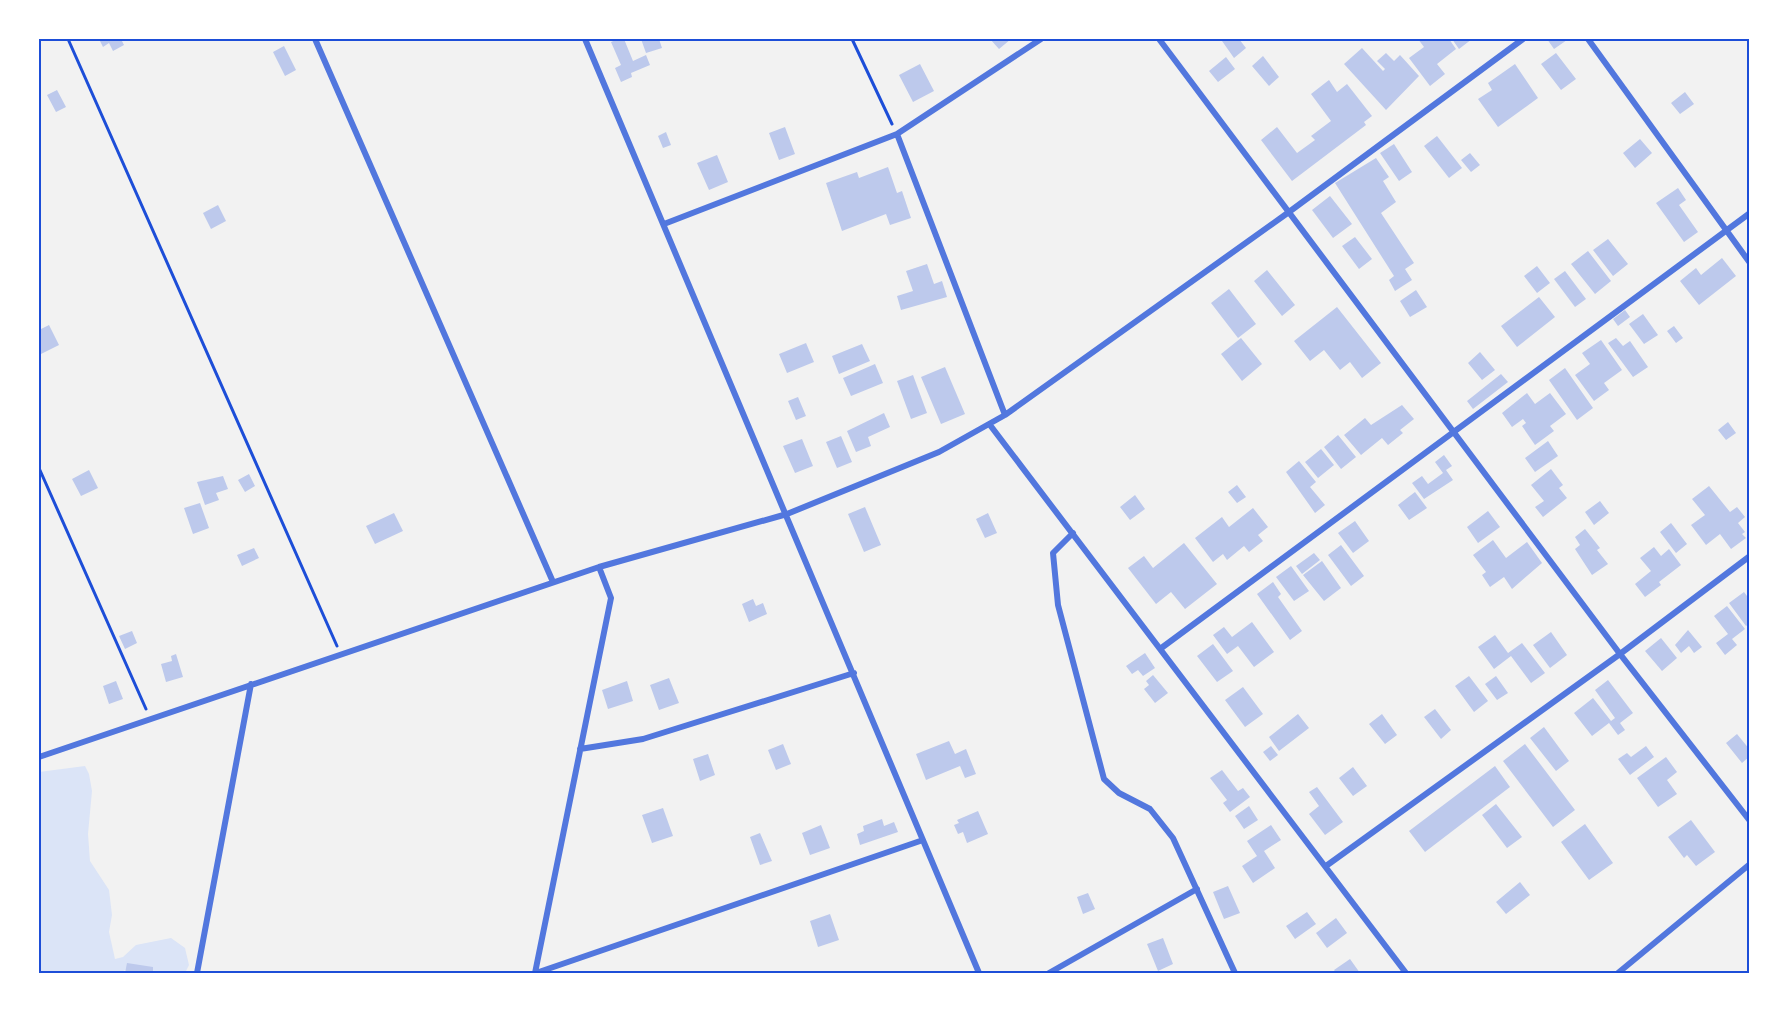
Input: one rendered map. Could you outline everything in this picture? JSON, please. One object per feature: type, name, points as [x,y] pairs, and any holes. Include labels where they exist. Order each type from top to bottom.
[{"type":"street","points":[[315,39],[553,582]]},
{"type":"street","points":[[585,39],[979,973]]},
{"type":"street","points":[[664,224],[897,134],[1041,39]]},
{"type":"street","points":[[1159,39],[1620,654],[1750,821]]},
{"type":"street","points":[[39,757],[598,567],[787,514],[939,452],[1005,415],[1289,212],[1523,39]]},
{"type":"street","points":[[1588,39],[1750,263]]},
{"type":"street","points":[[897,134],[1005,415]]},
{"type":"street","points":[[1160,649],[1750,213]]},
{"type":"street","points":[[990,425],[1406,973]]},
{"type":"street","points":[[1073,533],[1053,553],[1058,605],[1104,779],[1119,793],[1150,809],[1173,838],[1235,973]]},
{"type":"street","points":[[1326,866],[1620,654],[1750,556]]},
{"type":"street","points":[[536,973],[611,597],[598,567]]},
{"type":"street","points":[[580,749],[643,739],[854,673]]},
{"type":"street","points":[[197,973],[251,684]]},
{"type":"street","points":[[536,973],[923,840]]},
{"type":"street","points":[[1618,973],[1750,864]]},
{"type":"street","points":[[1049,973],[1197,889]]},
{"type":"path","points":[[68,39],[341,654]]},
{"type":"path","points":[[852,39],[897,134]]},
{"type":"path","points":[[39,468],[151,719]]},
{"type":"shaded area","points":[[85,766],[92,791],[88,834],[90,861],[109,890],[112,915],[109,932],[115,959],[123,957],[136,945],[171,938],[185,948],[189,965],[185,973],[149,973],[132,966],[120,973],[39,973],[39,772]]},
{"type":"building","points":[[99,39],[121,39],[124,45],[113,51],[109,43],[103,47]]},
{"type":"building","points":[[624,39],[633,61],[646,55],[650,65],[631,73],[632,77],[621,82],[615,68],[621,65],[611,42]]},
{"type":"building","points":[[641,39],[659,39],[662,48],[646,53]]},
{"type":"building","points":[[990,39],[1011,39],[999,49]]},
{"type":"building","points":[[1239,39],[1246,48],[1234,58],[1222,41]]},
{"type":"building","points":[[1418,39],[1449,39],[1456,49],[1437,64],[1445,74],[1430,86],[1409,58],[1424,47]]},
{"type":"building","points":[[1452,39],[1472,39],[1459,49]]},
{"type":"building","points":[[1547,39],[1566,39],[1567,40],[1554,49]]},
{"type":"building","points":[[284,46],[296,70],[285,76],[273,52]]},
{"type":"building","points":[[1362,48],[1383,71],[1385,69],[1377,61],[1386,53],[1394,61],[1400,55],[1419,76],[1386,110],[1344,64]]},
{"type":"building","points":[[1556,53],[1576,79],[1561,90],[1541,64]]},
{"type":"building","points":[[1263,56],[1279,77],[1269,86],[1252,66]]},
{"type":"building","points":[[1226,57],[1235,69],[1218,82],[1209,71]]},
{"type":"building","points":[[920,64],[934,91],[913,102],[899,75]]},
{"type":"building","points":[[1515,64],[1538,98],[1498,127],[1478,99],[1492,90],[1488,83]]},
{"type":"building","points":[[1329,80],[1337,92],[1347,84],[1372,116],[1364,122],[1366,125],[1292,181],[1261,140],[1277,127],[1297,153],[1315,140],[1311,136],[1331,121],[1311,94]]},
{"type":"building","points":[[57,90],[66,107],[56,112],[47,95]]},
{"type":"building","points":[[1685,92],[1694,104],[1680,114],[1671,103]]},
{"type":"building","points":[[785,127],[795,154],[779,160],[769,133]]},
{"type":"building","points":[[666,132],[671,145],[663,148],[658,136]]},
{"type":"building","points":[[1437,136],[1462,168],[1449,178],[1424,146]]},
{"type":"building","points":[[1640,139],[1652,153],[1635,168],[1623,153]]},
{"type":"building","points":[[1394,144],[1412,172],[1399,181],[1380,153]]},
{"type":"building","points":[[1470,153],[1480,165],[1471,172],[1461,160]]},
{"type":"building","points":[[717,155],[728,182],[709,190],[697,163]]},
{"type":"building","points":[[1376,158],[1389,177],[1383,181],[1396,202],[1381,213],[1414,263],[1405,269],[1412,280],[1395,291],[1389,280],[1394,276],[1335,183]]},
{"type":"building","points":[[888,167],[897,193],[902,191],[911,218],[890,225],[886,214],[842,231],[826,183],[857,172],[859,178]]},
{"type":"building","points":[[1678,188],[1686,200],[1679,205],[1698,232],[1684,242],[1656,203]]},
{"type":"building","points":[[1330,196],[1352,224],[1333,238],[1312,210]]},
{"type":"building","points":[[218,205],[226,221],[211,229],[203,213]]},
{"type":"building","points":[[1355,237],[1372,259],[1359,269],[1342,246]]},
{"type":"building","points":[[1608,239],[1628,264],[1613,276],[1593,250]]},
{"type":"building","points":[[1588,251],[1611,281],[1595,294],[1571,264]]},
{"type":"building","points":[[1722,258],[1736,276],[1699,305],[1680,281],[1696,268],[1701,275]]},
{"type":"building","points":[[927,264],[934,284],[942,281],[947,297],[901,310],[897,296],[913,291],[906,271]]},
{"type":"building","points":[[1537,266],[1550,283],[1537,293],[1524,276]]},
{"type":"building","points":[[1267,270],[1295,305],[1282,316],[1254,281]]},
{"type":"building","points":[[1565,271],[1586,299],[1575,307],[1554,279]]},
{"type":"building","points":[[1229,289],[1256,324],[1238,338],[1211,303]]},
{"type":"building","points":[[1416,290],[1427,307],[1410,317],[1400,301]]},
{"type":"building","points":[[1539,297],[1555,317],[1517,347],[1501,326]]},
{"type":"building","points":[[1337,307],[1381,363],[1362,378],[1350,362],[1340,370],[1324,350],[1310,361],[1294,341]]},
{"type":"building","points":[[1625,310],[1630,317],[1618,326],[1613,319]]},
{"type":"building","points":[[1643,314],[1658,335],[1644,344],[1629,324]]},
{"type":"building","points":[[49,325],[59,345],[41,354],[39,330]]},
{"type":"building","points":[[1674,326],[1683,338],[1676,343],[1667,331]]},
{"type":"building","points":[[1241,338],[1262,364],[1242,381],[1221,354]]},
{"type":"building","points":[[1616,338],[1623,346],[1630,341],[1648,367],[1633,377],[1608,343]]},
{"type":"building","points":[[1601,340],[1622,370],[1604,383],[1609,390],[1594,401],[1575,375],[1590,364],[1582,353]]},
{"type":"building","points":[[806,343],[814,362],[787,373],[779,354]]},
{"type":"building","points":[[862,344],[870,361],[839,374],[832,356]]},
{"type":"building","points":[[1480,352],[1495,370],[1482,380],[1468,363]]},
{"type":"building","points":[[875,364],[883,383],[851,396],[843,378]]},
{"type":"building","points":[[945,367],[965,414],[941,424],[921,377]]},
{"type":"building","points":[[1565,368],[1593,408],[1577,420],[1549,380]]},
{"type":"building","points":[[1501,374],[1508,382],[1473,409],[1467,401]]},
{"type":"building","points":[[913,375],[927,413],[911,419],[897,381]]},
{"type":"building","points":[[1527,393],[1535,404],[1550,393],[1566,414],[1550,426],[1554,431],[1535,445],[1522,426],[1526,423],[1523,419],[1512,427],[1502,413]]},
{"type":"building","points":[[798,397],[806,416],[796,420],[788,401]]},
{"type":"building","points":[[1402,405],[1414,419],[1400,430],[1403,433],[1388,445],[1382,438],[1361,455],[1344,435],[1365,418],[1371,425]]},
{"type":"building","points":[[884,413],[890,427],[868,437],[871,446],[856,452],[847,431]]},
{"type":"building","points":[[1728,422],[1736,433],[1726,440],[1718,430]]},
{"type":"building","points":[[1338,435],[1356,457],[1341,469],[1324,447]]},
{"type":"building","points":[[841,436],[852,462],[837,468],[826,442]]},
{"type":"building","points":[[802,439],[813,466],[795,473],[783,446]]},
{"type":"building","points":[[1548,441],[1558,456],[1535,472],[1525,458]]},
{"type":"building","points":[[1321,449],[1334,465],[1318,478],[1305,462]]},
{"type":"building","points":[[1444,455],[1452,466],[1446,470],[1453,480],[1424,499],[1412,483],[1422,476],[1428,484],[1443,473],[1435,462]]},
{"type":"building","points":[[1299,461],[1316,482],[1310,487],[1325,505],[1315,513],[1286,472]]},
{"type":"building","points":[[1551,469],[1563,485],[1559,488],[1567,498],[1543,517],[1535,507],[1544,501],[1531,485]]},
{"type":"building","points":[[89,470],[98,488],[81,496],[72,479]]},
{"type":"building","points":[[249,474],[255,486],[245,492],[238,480]]},
{"type":"building","points":[[223,476],[228,489],[216,493],[219,500],[205,505],[197,482]]},
{"type":"building","points":[[1237,485],[1246,497],[1237,503],[1228,492]]},
{"type":"building","points":[[1709,486],[1730,512],[1737,507],[1745,517],[1738,523],[1745,532],[1742,534],[1746,538],[1731,549],[1720,534],[1706,545],[1691,525],[1705,515],[1692,499]]},
{"type":"building","points":[[1415,492],[1427,508],[1409,520],[1398,505]]},
{"type":"building","points":[[1135,495],[1145,509],[1130,520],[1120,507]]},
{"type":"building","points":[[1600,501],[1609,513],[1594,525],[1585,512]]},
{"type":"building","points":[[200,503],[209,528],[193,534],[184,508]]},
{"type":"building","points":[[865,507],[881,545],[864,552],[848,514]]},
{"type":"building","points":[[1253,508],[1268,527],[1258,535],[1263,541],[1249,552],[1244,546],[1227,560],[1223,554],[1213,562],[1195,538],[1222,517],[1229,527]]},
{"type":"building","points":[[1488,511],[1500,527],[1478,543],[1467,527]]},
{"type":"building","points":[[394,513],[403,531],[375,544],[366,526]]},
{"type":"building","points":[[988,513],[997,533],[985,538],[976,519]]},
{"type":"building","points":[[1355,521],[1369,541],[1353,553],[1338,533]]},
{"type":"building","points":[[1671,523],[1687,544],[1676,553],[1660,532]]},
{"type":"building","points":[[1585,529],[1600,548],[1597,550],[1608,564],[1592,575],[1575,549],[1580,545],[1575,537]]},
{"type":"building","points":[[1493,540],[1506,558],[1527,542],[1542,563],[1512,589],[1504,577],[1490,587],[1482,575],[1486,572],[1473,555]]},
{"type":"building","points":[[1184,543],[1217,584],[1185,609],[1171,592],[1156,604],[1128,568],[1144,556],[1153,568]]},
{"type":"building","points":[[1341,545],[1364,576],[1351,586],[1328,555]]},
{"type":"building","points":[[1654,547],[1661,556],[1669,549],[1681,565],[1659,582],[1661,585],[1645,597],[1635,584],[1651,571],[1640,558]]},
{"type":"building","points":[[254,548],[259,558],[242,566],[237,555]]},
{"type":"building","points":[[1314,553],[1320,560],[1302,574],[1296,566]]},
{"type":"building","points":[[1322,561],[1341,588],[1324,601],[1303,575]]},
{"type":"building","points":[[1291,566],[1309,591],[1294,601],[1276,577]]},
{"type":"building","points":[[1273,582],[1281,594],[1278,597],[1302,631],[1290,640],[1257,594]]},
{"type":"building","points":[[1744,592],[1750,600],[1750,623],[1746,626],[1729,603]]},
{"type":"building","points":[[753,599],[756,606],[763,603],[767,614],[749,622],[742,604]]},
{"type":"building","points":[[1727,606],[1745,629],[1732,639],[1737,645],[1725,655],[1716,643],[1728,634],[1714,616]]},
{"type":"building","points":[[1252,622],[1274,652],[1254,667],[1238,646],[1227,654],[1213,635],[1224,627],[1232,637]]},
{"type":"building","points":[[1688,630],[1702,647],[1694,653],[1689,646],[1681,653],[1675,645]]},
{"type":"building","points":[[132,631],[137,643],[125,649],[119,636]]},
{"type":"building","points":[[1551,632],[1567,655],[1550,668],[1533,645]]},
{"type":"building","points":[[1495,635],[1508,653],[1522,643],[1545,673],[1531,683],[1511,656],[1494,669],[1478,647]]},
{"type":"building","points":[[1661,638],[1677,658],[1662,671],[1645,651]]},
{"type":"building","points":[[1213,644],[1233,671],[1217,682],[1197,656]]},
{"type":"building","points":[[1145,653],[1155,668],[1143,676],[1138,670],[1132,674],[1126,666]]},
{"type":"building","points":[[176,654],[183,677],[166,682],[161,664],[172,661],[171,656]]},
{"type":"building","points":[[1153,675],[1168,693],[1155,703],[1144,689],[1149,685],[1146,681]]},
{"type":"building","points":[[1469,676],[1488,701],[1474,712],[1455,686]]},
{"type":"building","points":[[1496,676],[1508,693],[1497,700],[1485,684]]},
{"type":"building","points":[[669,678],[679,703],[659,710],[650,685]]},
{"type":"building","points":[[1608,680],[1633,713],[1620,723],[1625,730],[1618,735],[1609,723],[1592,736],[1574,713],[1593,698],[1611,721],[1615,718],[1595,690]]},
{"type":"building","points":[[116,681],[123,699],[109,704],[103,686]]},
{"type":"building","points":[[627,681],[633,701],[608,709],[602,690]]},
{"type":"building","points":[[1243,687],[1263,714],[1245,727],[1225,700]]},
{"type":"building","points":[[1435,709],[1451,730],[1441,739],[1424,717]]},
{"type":"building","points":[[1298,714],[1309,728],[1279,751],[1269,737]]},
{"type":"building","points":[[1382,714],[1397,735],[1385,744],[1369,724]]},
{"type":"building","points":[[1544,727],[1569,761],[1556,771],[1530,738]]},
{"type":"building","points":[[1737,734],[1750,750],[1750,756],[1742,763],[1726,743]]},
{"type":"building","points":[[949,741],[955,754],[966,749],[976,774],[965,778],[960,766],[926,780],[916,754]]},
{"type":"building","points":[[783,744],[791,764],[776,770],[768,750]]},
{"type":"building","points":[[1525,744],[1575,810],[1553,827],[1503,761]]},
{"type":"building","points":[[1271,746],[1278,755],[1270,761],[1263,752]]},
{"type":"building","points":[[1646,746],[1654,757],[1630,775],[1618,759],[1627,753],[1631,757]]},
{"type":"building","points":[[708,754],[715,775],[700,781],[693,759]]},
{"type":"building","points":[[1666,757],[1677,772],[1667,780],[1677,794],[1658,807],[1637,778]]},
{"type":"building","points":[[1495,766],[1510,787],[1425,852],[1409,831]]},
{"type":"building","points":[[1353,767],[1367,786],[1353,796],[1339,778]]},
{"type":"building","points":[[1222,770],[1238,791],[1243,788],[1250,797],[1230,812],[1223,803],[1227,800],[1210,778]]},
{"type":"building","points":[[1317,787],[1343,822],[1325,835],[1309,814],[1319,806],[1309,792]]},
{"type":"building","points":[[1496,804],[1522,837],[1507,848],[1482,815]]},
{"type":"building","points":[[1249,806],[1258,820],[1244,829],[1235,816]]},
{"type":"building","points":[[663,808],[673,836],[652,843],[642,815]]},
{"type":"building","points":[[978,811],[988,834],[967,843],[963,832],[958,834],[954,825],[959,823],[957,820]]},
{"type":"building","points":[[882,819],[884,826],[894,822],[898,832],[860,845],[857,834],[864,831],[863,826]]},
{"type":"building","points":[[1691,820],[1715,852],[1696,866],[1687,855],[1684,858],[1668,837]]},
{"type":"building","points":[[1585,824],[1613,863],[1589,880],[1561,842]]},
{"type":"building","points":[[821,825],[830,848],[810,855],[802,833]]},
{"type":"building","points":[[1271,825],[1281,840],[1264,851],[1275,868],[1253,883],[1242,866],[1257,856],[1247,841]]},
{"type":"building","points":[[760,833],[772,861],[760,865],[750,837]]},
{"type":"building","points":[[1520,882],[1530,895],[1506,914],[1496,902]]},
{"type":"building","points":[[1228,886],[1240,913],[1224,919],[1213,892]]},
{"type":"building","points":[[1088,893],[1095,909],[1083,914],[1077,897]]},
{"type":"building","points":[[1307,912],[1316,924],[1295,939],[1286,926]]},
{"type":"building","points":[[830,914],[839,940],[818,947],[810,921]]},
{"type":"building","points":[[1336,918],[1347,933],[1327,948],[1316,933]]},
{"type":"building","points":[[1163,938],[1173,964],[1158,971],[1147,944]]},
{"type":"building","points":[[1350,959],[1360,973],[1336,973],[1334,970]]},
{"type":"building","points":[[127,963],[153,967],[153,973],[125,973]]}]
